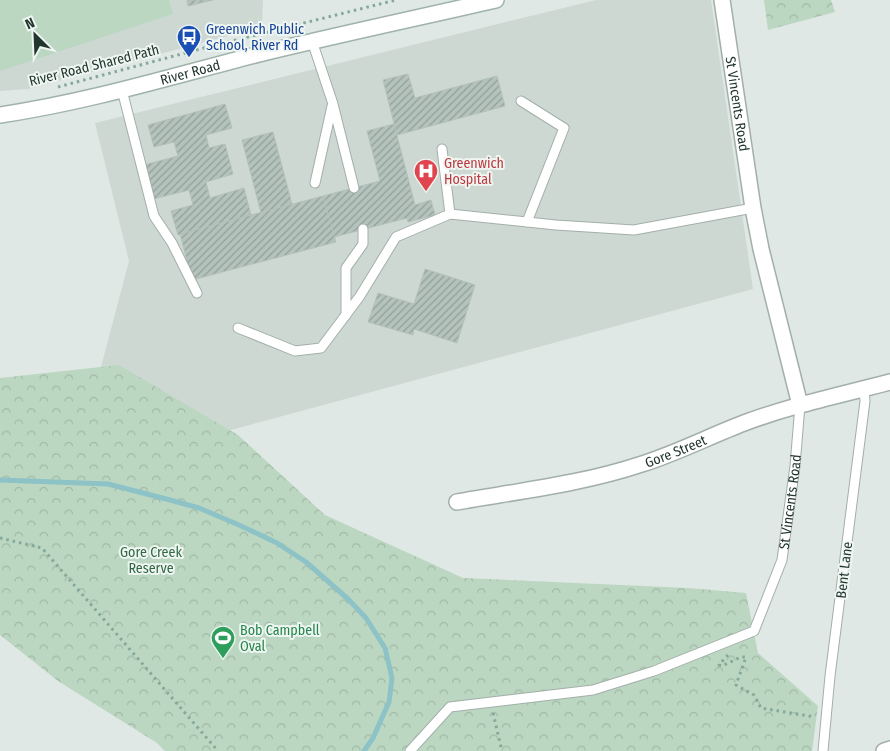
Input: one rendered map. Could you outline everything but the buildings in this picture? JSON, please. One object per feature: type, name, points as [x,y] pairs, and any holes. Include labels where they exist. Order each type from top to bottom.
[{"type":"street","name":"River Road","points":[[0,116],[122,90],[312,41],[496,0]]},
{"type":"street","name":"St Vincents Road","points":[[722,0],[753,208],[761,249],[800,405]]},
{"type":"street","name":"Gore Street","points":[[457,502],[579,481],[641,464],[744,423],[800,405],[890,382]]},
{"type":"street","points":[[884,751],[890,749]]},
{"type":"lane","points":[[312,41],[333,104],[354,188]]},
{"type":"lane","points":[[122,90],[154,216],[172,243],[197,293]]},
{"type":"lane","points":[[522,100],[564,128],[527,222]]},
{"type":"lane","points":[[315,183],[333,104]]},
{"type":"lane","points":[[442,149],[450,214]]},
{"type":"lane","points":[[238,328],[295,350],[321,348],[360,296],[396,237],[450,214],[634,230],[753,208]]},
{"type":"lane","points":[[346,315],[346,268],[363,244],[363,229]]},
{"type":"lane","name":"Bent Lane","points":[[823,751],[865,401],[864,389]]},
{"type":"lane","name":"St Vincents Road","points":[[410,751],[450,707],[593,690],[654,670],[754,631],[782,560],[795,466],[800,405]]},
{"type":"path","name":"River Road Shared Path","points":[[54,88],[396,0]]},
{"type":"path","points":[[0,538],[42,548],[218,751]]},
{"type":"path","points":[[734,650],[719,665],[722,666],[746,657],[736,685],[754,695],[761,708],[826,719]]},
{"type":"path","points":[[491,703],[502,751]]},
{"type":"shaded area","points":[[0,0],[263,0],[262,27],[28,89],[0,91]]},
{"type":"shaded area","name":"Greenwich Hospital","points":[[596,0],[711,0],[753,289],[190,441],[92,401],[129,261],[95,123]]},
{"type":"green space","points":[[0,0],[169,0],[173,14],[0,71]]},
{"type":"green space","points":[[764,0],[831,0],[835,12],[768,30]]},
{"type":"green space","name":"Gore Creek Reserve","points":[[119,365],[238,435],[325,515],[463,578],[688,588],[746,593],[758,653],[818,706],[812,751],[165,751],[157,743],[58,681],[0,635],[0,378]]},
{"type":"waterway","points":[[0,480],[108,484],[170,500],[199,508],[239,525],[277,543],[306,562],[348,599],[366,618],[385,648],[392,678],[389,702],[373,738],[364,751]]},
{"type":"place","name":"Greenwich Public School, River Rd","points":[[189,58]]},
{"type":"place","name":"Greenwich Hospital","points":[[426,192]]},
{"type":"place","name":"Bob Campbell Oval","points":[[223,659]]}]
